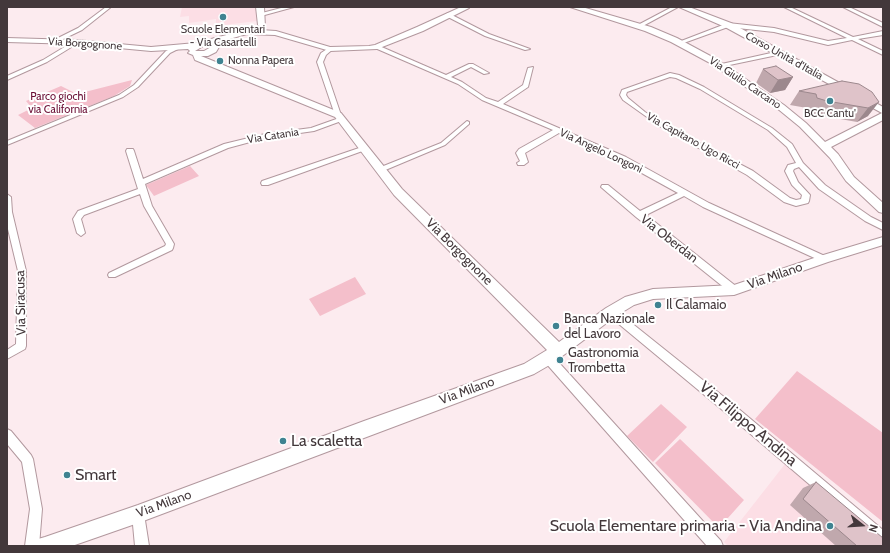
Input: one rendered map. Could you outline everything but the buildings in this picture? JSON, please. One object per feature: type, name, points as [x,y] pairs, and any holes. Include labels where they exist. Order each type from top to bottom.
[{"type":"main road","name":"Via Giulio Carcano","points":[[574,7],[639,26],[679,43],[720,65],[781,107],[803,125],[825,146],[850,179],[883,209]]},
{"type":"main road","name":"Corso Unità d'Italia","points":[[683,7],[728,25],[883,111]]},
{"type":"main road","points":[[262,25],[276,33],[330,49],[343,50],[377,47],[420,29],[458,9]]},
{"type":"main road","points":[[261,10],[262,25]]},
{"type":"main road","points":[[215,47],[212,44],[202,44],[192,48],[192,51],[200,55],[213,50],[218,43],[249,32],[262,25]]},
{"type":"main road","points":[[249,32],[276,33]]},
{"type":"main road","name":"Via Borgognone","points":[[169,50],[229,38]]},
{"type":"main road","name":"Via Borgognone","points":[[7,40],[76,42],[169,50],[200,55],[340,117],[398,192],[553,355]]},
{"type":"main road","points":[[825,146],[883,116]]},
{"type":"main road","name":"Via Milano","points":[[45,546],[138,514],[528,369],[553,355],[611,312],[630,301],[653,294],[734,290],[824,259],[883,241]]},
{"type":"street","points":[[55,41],[80,29],[110,7]]},
{"type":"street","points":[[261,10],[292,7]]},
{"type":"street","points":[[639,26],[676,7]]},
{"type":"street","points":[[786,7],[852,39],[883,52]]},
{"type":"street","points":[[845,7],[883,25]]},
{"type":"street","points":[[458,9],[487,35],[527,49]]},
{"type":"street","points":[[679,43],[728,25],[774,30],[828,43],[883,33]]},
{"type":"street","points":[[7,78],[45,61],[76,42]]},
{"type":"street","name":"Via Angelo Longoni","points":[[377,47],[446,76],[484,99],[499,104],[623,159],[713,208],[824,259]]},
{"type":"street","points":[[330,49],[323,54],[320,62],[340,117]]},
{"type":"street","points":[[7,143],[121,96],[136,86],[169,50]]},
{"type":"street","points":[[720,65],[780,53]]},
{"type":"street","points":[[446,76],[471,65],[486,73]]},
{"type":"street","points":[[499,104],[526,86],[530,68]]},
{"type":"street","name":"Via Capitano Ugo Ricci","points":[[800,164],[791,167],[789,171],[791,177],[804,192],[806,199],[800,203],[792,202],[750,173],[663,126],[625,99],[623,95],[624,91],[663,77],[677,76],[702,88],[770,129],[790,146],[800,164],[822,187],[868,219],[883,226]]},
{"type":"street","name":"Via Catania","points":[[81,233],[76,219],[81,213],[141,186],[204,154],[226,146],[265,136],[312,130],[340,117]]},
{"type":"street","points":[[380,169],[443,144],[467,123]]},
{"type":"street","points":[[521,163],[524,162],[520,153],[522,151],[559,130]]},
{"type":"street","points":[[265,183],[364,149]]},
{"type":"street","points":[[112,276],[169,248],[170,244],[159,228],[141,186],[130,151]]},
{"type":"street","name":"Via Oberdan","points":[[605,187],[734,290]]},
{"type":"street","points":[[639,215],[684,193]]},
{"type":"street","name":"Via Siracusa","points":[[7,197],[8,212],[22,271],[21,346],[7,355]]},
{"type":"street","name":"Via Filippo Andina","points":[[611,312],[730,409],[883,538]]},
{"type":"street","points":[[553,355],[716,546]]},
{"type":"street","points":[[7,435],[26,459],[36,509],[32,546]]},
{"type":"street","points":[[138,514],[142,546]]},
{"type":"shaded area","name":"Scuole Elementari - Via Casartelli","points":[[182,7],[255,7],[257,21],[216,26],[216,19],[189,23],[189,16],[180,17]]},
{"type":"shaded area","points":[[785,464],[881,546],[728,546],[724,542]]},
{"type":"green space","name":"Parco giochi via California","points":[[132,80],[130,86],[114,96],[35,128],[18,115],[32,108],[26,101],[61,86],[77,94]]},
{"type":"green space","points":[[190,166],[199,176],[154,196],[146,185]]},
{"type":"green space","points":[[355,277],[366,294],[320,316],[309,299]]},
{"type":"green space","points":[[797,371],[883,433],[883,522],[755,419]]},
{"type":"green space","points":[[661,404],[687,427],[653,462],[627,436]]},
{"type":"green space","points":[[680,439],[744,500],[719,528],[655,463]]},
{"type":"place","name":"Scuole Elementari - Via Casartelli","points":[[223,17]]},
{"type":"place","name":"Nonna Papera","points":[[220,61]]},
{"type":"place","name":"BCC Cantu'","points":[[830,101]]},
{"type":"place","name":"Il Calamaio","points":[[658,305]]},
{"type":"place","name":"Banca Nazionale del Lavoro","points":[[556,326]]},
{"type":"place","name":"Gastronomia Trombetta","points":[[560,360]]},
{"type":"place","name":"La scaletta","points":[[283,441]]},
{"type":"place","name":"Smart","points":[[67,475]]},
{"type":"place","name":"Scuola Elementare primaria - Via Andina","points":[[830,526]]}]
